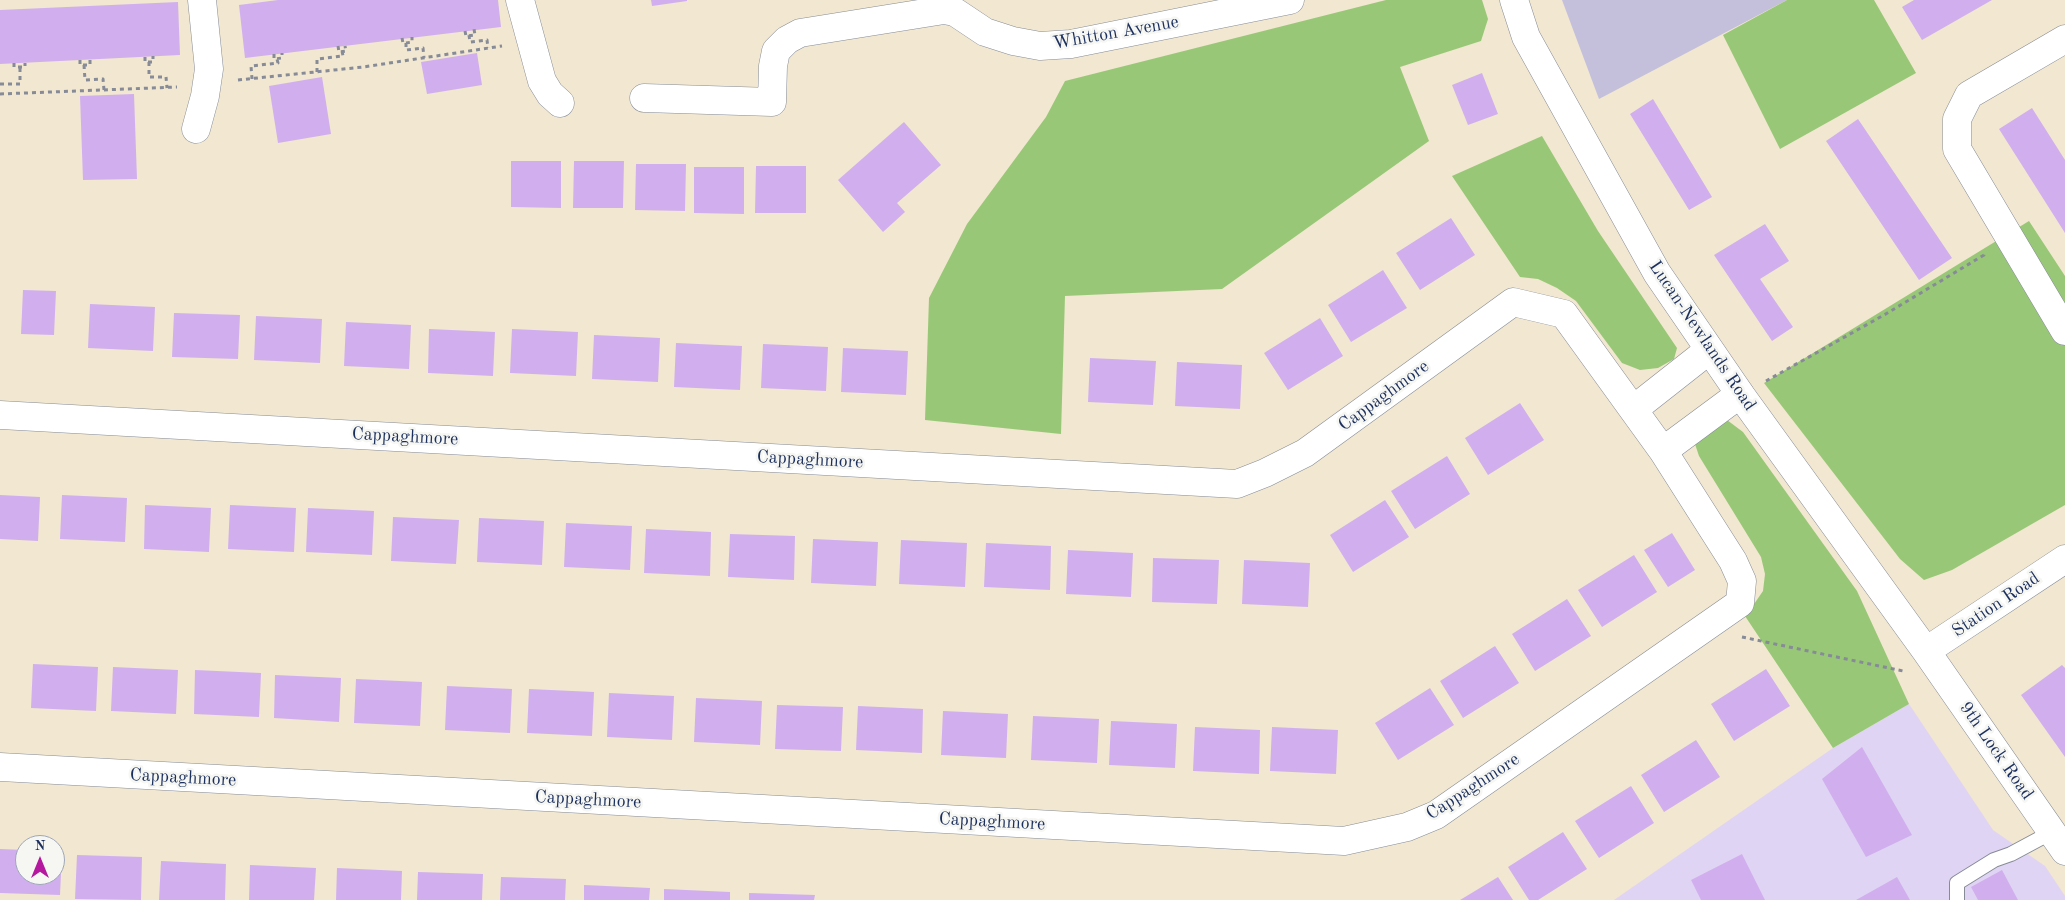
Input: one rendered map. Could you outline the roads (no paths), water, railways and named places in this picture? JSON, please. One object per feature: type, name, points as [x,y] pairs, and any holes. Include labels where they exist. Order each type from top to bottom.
[{"type":"street","points":[[196,129],[209,69],[202,0]]},
{"type":"street","points":[[520,0],[542,81],[550,94],[560,103]]},
{"type":"street","name":"Whitton Avenue","points":[[644,98],[772,102],[773,66],[776,51],[787,40],[800,33],[944,10],[955,12],[985,32],[1014,41],[1040,46],[1071,44],[1290,0]]},
{"type":"street","name":"Lucan-Newlands Road","points":[[1514,0],[1526,38],[1657,273],[1709,350],[1750,389],[1919,662]]},
{"type":"street","points":[[2065,39],[1969,95],[1957,119],[1957,149],[2065,331]]},
{"type":"street","name":"Cappaghmore","points":[[0,415],[1237,484],[1265,473],[1305,453],[1513,302],[1564,314],[1663,451],[1733,561],[1742,581],[1740,603],[1436,815],[1407,827],[1344,841],[0,768]]},
{"type":"street","points":[[1634,409],[1709,350]]},
{"type":"street","points":[[1663,451],[1750,389]]},
{"type":"street","name":"Station Road","points":[[1919,662],[2065,559]]},
{"type":"street","name":"9th Lock Road","points":[[1919,662],[2059,841]]},
{"type":"lane","points":[[1957,900],[1957,883],[1994,860],[2059,841]]}]
